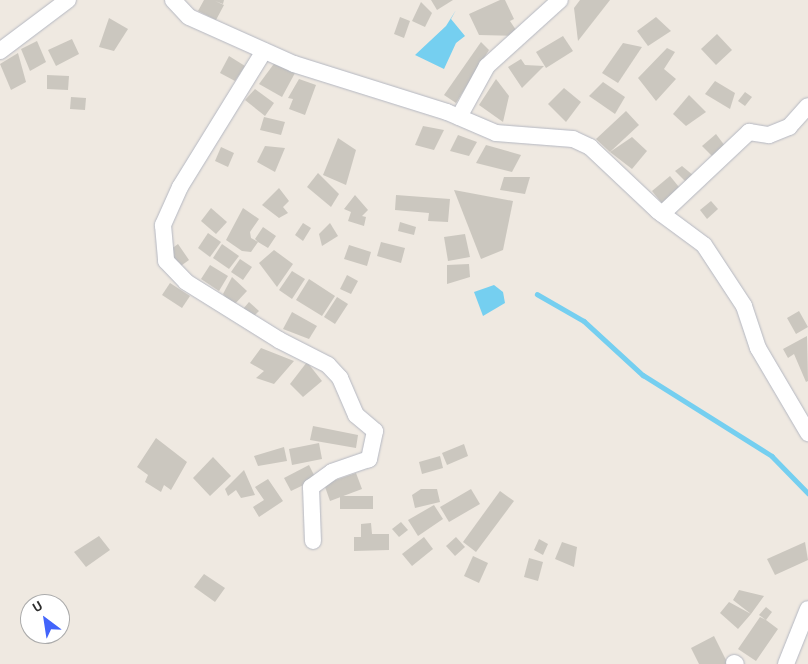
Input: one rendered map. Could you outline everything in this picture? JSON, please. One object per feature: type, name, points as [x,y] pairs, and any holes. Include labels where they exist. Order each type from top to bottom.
[{"type":"street","points":[[0,51],[68,0]]},
{"type":"street","points":[[173,0],[189,17],[264,50],[459,117],[496,134],[573,139],[590,147],[662,214],[704,245],[744,306],[758,348],[808,433]]},
{"type":"street","points":[[459,117],[487,66],[560,0]]},
{"type":"street","points":[[264,50],[180,187],[163,225],[166,261],[186,282],[278,340],[328,365],[340,378],[356,415],[375,431],[369,459],[332,472],[312,487],[313,541]]},
{"type":"street","points":[[662,214],[748,132],[769,135],[789,127],[808,106]]},
{"type":"street","points":[[786,664],[808,609]]},
{"type":"water","points":[[456,10],[451,19],[465,36],[456,43],[444,69],[415,55],[446,26]]},
{"type":"water","points":[[494,285],[503,292],[505,303],[483,316],[474,292]]},
{"type":"building","points":[[204,0],[224,0],[223,4],[215,1],[224,5],[216,20],[198,11]]},
{"type":"building","points":[[431,0],[453,0],[437,10]]},
{"type":"building","points":[[500,0],[505,0],[514,19],[510,21],[520,36],[479,35],[469,14]]},
{"type":"building","points":[[580,0],[610,0],[578,41],[574,8]]},
{"type":"building","points":[[421,2],[432,13],[425,27],[412,21]]},
{"type":"building","points":[[400,17],[410,21],[404,38],[394,34]]},
{"type":"building","points":[[656,17],[671,31],[648,46],[637,31]]},
{"type":"building","points":[[109,18],[128,29],[114,51],[99,47]]},
{"type":"building","points":[[717,34],[732,50],[716,65],[701,49]]},
{"type":"building","points":[[563,36],[573,51],[546,68],[536,52]]},
{"type":"building","points":[[72,39],[79,54],[56,66],[48,50]]},
{"type":"building","points":[[37,41],[46,62],[30,71],[21,49]]},
{"type":"building","points":[[481,42],[489,50],[456,103],[444,95]]},
{"type":"building","points":[[623,43],[642,47],[618,83],[602,73]]},
{"type":"building","points":[[667,48],[675,52],[664,69],[676,79],[656,101],[638,78]]},
{"type":"building","points":[[18,53],[26,82],[11,90],[0,64]]},
{"type":"building","points":[[229,56],[245,66],[235,81],[220,73]]},
{"type":"building","points":[[521,59],[525,65],[544,66],[522,88],[508,67]]},
{"type":"building","points":[[276,61],[295,73],[282,97],[259,84]]},
{"type":"building","points":[[47,75],[69,76],[68,90],[47,89]]},
{"type":"building","points":[[299,79],[316,85],[305,115],[289,109],[293,99],[288,98]]},
{"type":"building","points":[[496,79],[509,96],[503,122],[479,105]]},
{"type":"building","points":[[715,81],[735,93],[730,109],[705,94]]},
{"type":"building","points":[[603,82],[625,97],[615,114],[589,96]]},
{"type":"building","points":[[564,88],[581,102],[566,122],[548,104]]},
{"type":"building","points":[[255,89],[274,103],[265,116],[245,100]]},
{"type":"building","points":[[745,92],[752,97],[745,106],[738,101]]},
{"type":"building","points":[[689,95],[706,112],[686,126],[673,114]]},
{"type":"building","points":[[71,97],[86,98],[85,110],[70,109]]},
{"type":"building","points":[[626,111],[639,125],[610,152],[596,139]]},
{"type":"building","points":[[264,117],[285,122],[281,135],[260,130]]},
{"type":"building","points":[[423,126],[444,130],[434,150],[415,145]]},
{"type":"building","points":[[716,134],[725,146],[714,158],[702,146]]},
{"type":"building","points":[[458,135],[477,142],[469,156],[450,151]]},
{"type":"building","points":[[632,137],[647,151],[632,169],[610,152]]},
{"type":"building","points":[[338,138],[356,150],[346,185],[323,175]]},
{"type":"building","points":[[486,145],[521,155],[512,172],[476,163]]},
{"type":"building","points":[[265,146],[285,148],[275,172],[257,162]]},
{"type":"building","points":[[221,147],[234,153],[228,167],[215,161]]},
{"type":"building","points":[[682,166],[694,176],[687,183],[675,171]]},
{"type":"building","points":[[318,173],[339,194],[331,207],[307,187]]},
{"type":"building","points":[[670,176],[683,192],[665,207],[652,191]]},
{"type":"building","points":[[504,177],[530,177],[525,194],[500,190]]},
{"type":"building","points":[[279,188],[289,201],[283,207],[288,213],[279,218],[262,205]]},
{"type":"building","points":[[454,190],[513,201],[503,250],[481,259]]},
{"type":"building","points":[[355,195],[368,210],[362,216],[366,217],[364,226],[348,221],[351,212],[344,209]]},
{"type":"building","points":[[396,195],[450,199],[448,222],[428,221],[429,213],[395,210]]},
{"type":"building","points":[[711,201],[718,209],[707,219],[700,210]]},
{"type":"building","points":[[211,208],[227,222],[216,234],[201,221]]},
{"type":"building","points":[[243,208],[259,219],[250,232],[251,238],[258,242],[251,252],[242,251],[226,240]]},
{"type":"building","points":[[400,222],[416,227],[414,235],[398,231]]},
{"type":"building","points":[[303,223],[311,228],[303,241],[295,235]]},
{"type":"building","points":[[330,223],[338,236],[322,246],[319,234]]},
{"type":"building","points":[[263,227],[276,236],[268,248],[255,239]]},
{"type":"building","points":[[208,233],[221,242],[210,257],[198,248]]},
{"type":"building","points":[[465,234],[470,257],[448,261],[444,237]]},
{"type":"building","points":[[381,242],[405,248],[401,263],[377,256]]},
{"type":"building","points":[[178,244],[189,260],[171,273],[160,257]]},
{"type":"building","points":[[222,244],[239,256],[229,269],[213,258]]},
{"type":"building","points":[[349,245],[371,252],[367,266],[344,259]]},
{"type":"building","points":[[274,250],[293,264],[277,287],[259,263]]},
{"type":"building","points":[[240,259],[252,267],[243,280],[231,272]]},
{"type":"building","points":[[469,264],[470,277],[447,284],[447,265]]},
{"type":"building","points":[[210,265],[228,276],[219,291],[201,279]]},
{"type":"building","points":[[292,271],[305,279],[292,299],[279,290]]},
{"type":"building","points":[[347,275],[358,281],[351,294],[340,289]]},
{"type":"building","points":[[232,277],[247,291],[233,306],[223,294]]},
{"type":"building","points":[[309,279],[335,296],[322,316],[296,300]]},
{"type":"building","points":[[170,283],[190,296],[182,308],[162,295]]},
{"type":"building","points":[[337,297],[348,304],[335,324],[324,317]]},
{"type":"building","points":[[249,302],[259,311],[250,320],[238,315]]},
{"type":"building","points":[[799,311],[808,327],[796,334],[787,318]]},
{"type":"building","points":[[292,312],[317,326],[309,339],[283,329]]},
{"type":"building","points":[[807,336],[808,381],[806,382],[794,354],[788,358],[783,349]]},
{"type":"building","points":[[261,348],[294,361],[274,384],[256,378],[264,371],[250,363]]},
{"type":"building","points":[[307,362],[322,381],[303,397],[290,384]]},
{"type":"building","points":[[313,426],[358,435],[356,448],[310,440]]},
{"type":"building","points":[[156,438],[187,462],[171,490],[164,485],[161,492],[145,482],[148,475],[137,467]]},
{"type":"building","points":[[319,443],[322,459],[292,465],[289,449]]},
{"type":"building","points":[[464,444],[468,456],[447,465],[442,453]]},
{"type":"building","points":[[284,447],[287,461],[258,466],[254,456]]},
{"type":"building","points":[[440,456],[443,468],[422,474],[419,462]]},
{"type":"building","points":[[213,457],[231,476],[210,496],[193,478]]},
{"type":"building","points":[[309,465],[316,479],[291,491],[284,478]]},
{"type":"building","points":[[244,470],[255,495],[241,498],[236,490],[228,496],[225,489]]},
{"type":"building","points":[[356,473],[362,489],[330,501],[324,484]]},
{"type":"building","points":[[268,479],[283,501],[259,517],[253,507],[264,500],[255,487]]},
{"type":"building","points":[[421,489],[437,489],[440,502],[415,508],[412,495]]},
{"type":"building","points":[[471,489],[480,504],[449,522],[440,507]]},
{"type":"building","points":[[500,491],[514,501],[476,552],[463,542]]},
{"type":"building","points":[[340,496],[373,496],[373,509],[340,509]]},
{"type":"building","points":[[434,505],[443,519],[418,536],[408,520]]},
{"type":"building","points":[[401,522],[408,530],[399,537],[392,529]]},
{"type":"building","points":[[371,523],[372,534],[389,534],[389,550],[354,551],[354,537],[361,537],[361,524]]},
{"type":"building","points":[[99,536],[110,550],[86,567],[74,552]]},
{"type":"building","points":[[424,537],[433,549],[412,566],[402,554]]},
{"type":"building","points":[[456,537],[465,547],[455,556],[446,546]]},
{"type":"building","points":[[539,539],[548,544],[543,555],[534,550]]},
{"type":"building","points":[[562,542],[577,547],[574,567],[555,559]]},
{"type":"building","points":[[805,542],[808,560],[775,575],[767,559]]},
{"type":"building","points":[[473,556],[488,563],[479,583],[464,576]]},
{"type":"building","points":[[529,558],[543,562],[538,581],[524,577]]},
{"type":"building","points":[[204,574],[225,588],[215,602],[194,587]]},
{"type":"building","points":[[739,590],[764,596],[751,614],[733,600]]},
{"type":"building","points":[[729,602],[751,614],[738,629],[720,613]]},
{"type":"building","points":[[766,607],[772,612],[766,620],[759,615]]},
{"type":"building","points":[[760,617],[778,629],[756,661],[738,649]]},
{"type":"building","points":[[714,636],[728,664],[699,664],[691,648]]},
{"type":"waterway","points":[[537,294],[584,321],[643,375],[772,456],[808,493]]}]
